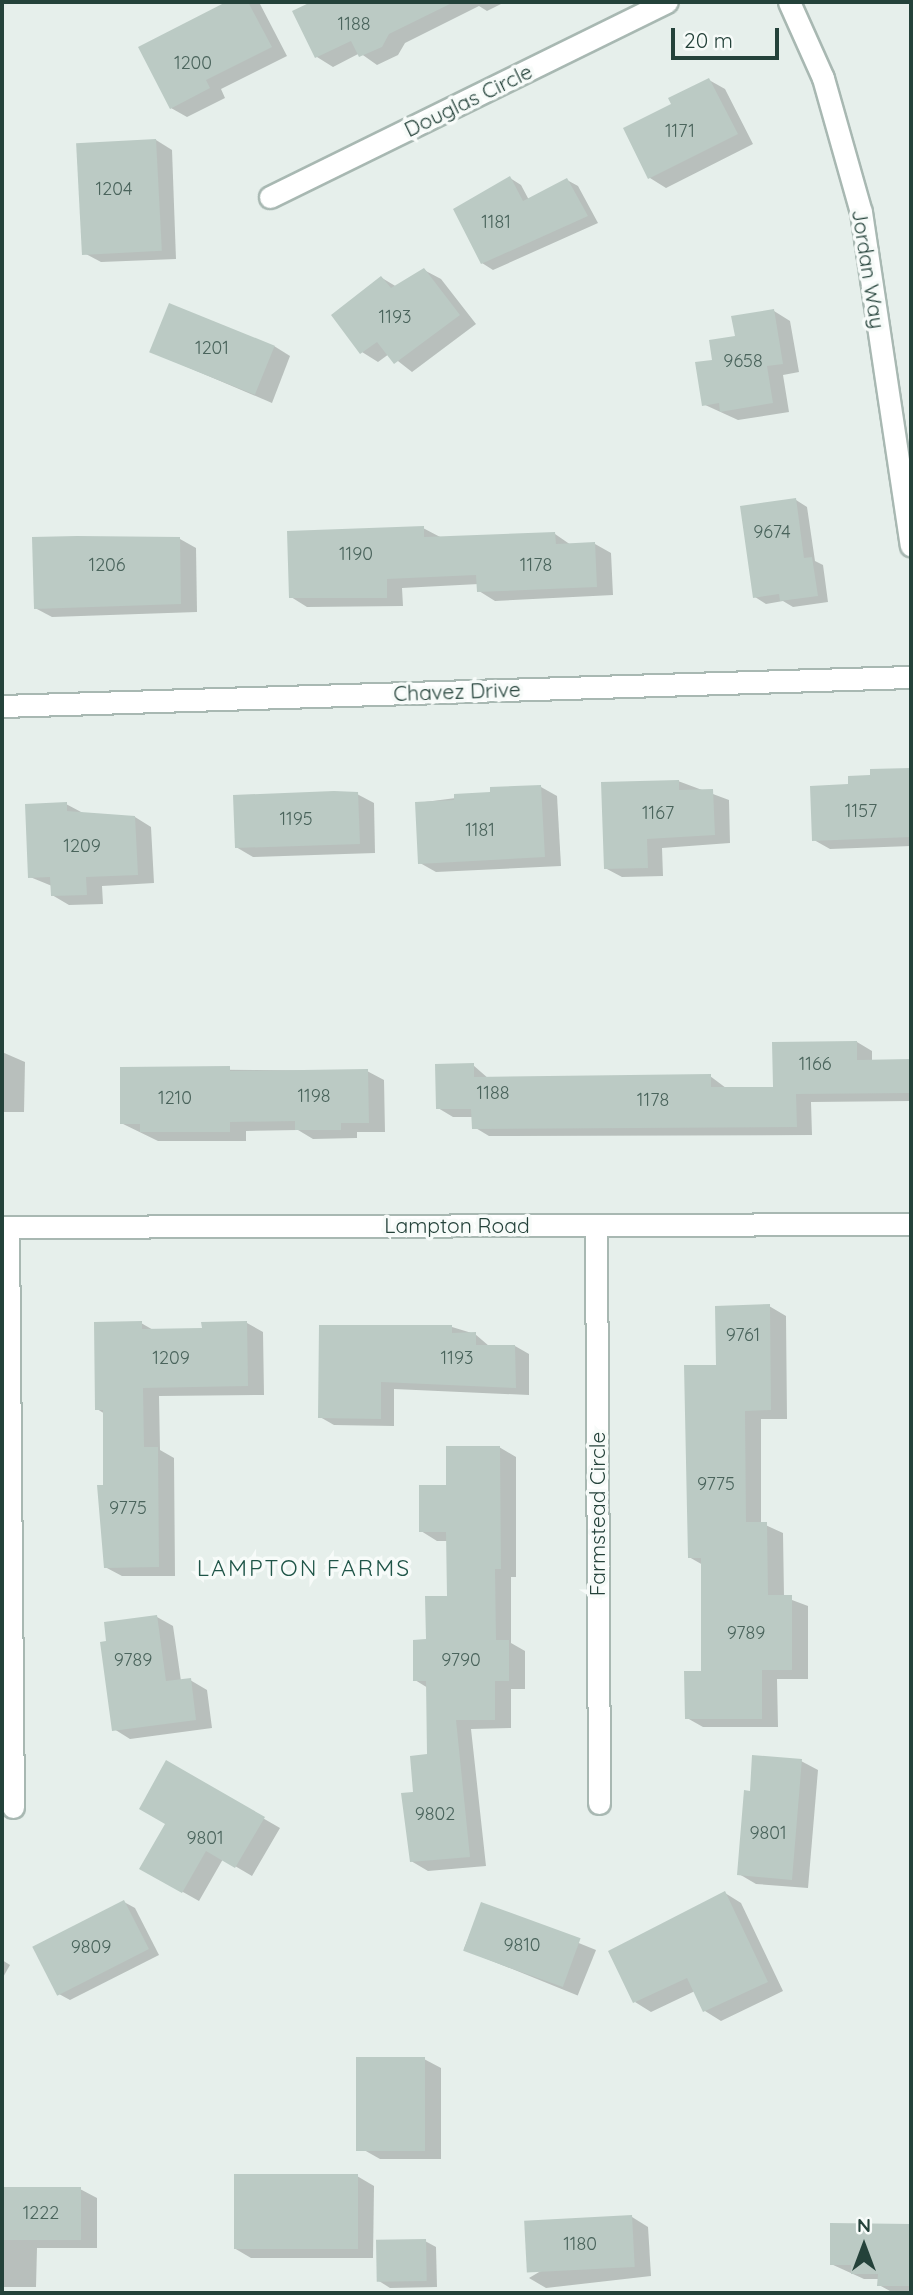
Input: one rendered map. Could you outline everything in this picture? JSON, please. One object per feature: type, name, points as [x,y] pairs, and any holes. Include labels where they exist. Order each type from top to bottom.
[{"type":"street","name":"Douglas Circle","points":[[270,197],[667,2]]},
{"type":"street","name":"Jordan Way","points":[[789,2],[823,78],[861,212],[911,545]]},
{"type":"street","name":"Chavez Drive","points":[[2,706],[911,677]]},
{"type":"street","name":"Lampton Road","points":[[5,1227],[911,1224]]},
{"type":"street","name":"Farmstead Circle","points":[[596,1225],[599,1803]]},
{"type":"street","points":[[5,1227],[13,1807]]},
{"type":"building","points":[[226,2],[248,2],[272,47],[206,80],[210,88],[170,109],[138,47]]},
{"type":"building","points":[[311,2],[454,2],[389,34],[382,47],[359,57],[351,41],[315,58],[292,11]]},
{"type":"building","points":[[709,78],[738,134],[648,179],[623,128],[671,104],[668,98]]},
{"type":"building","points":[[156,139],[162,251],[82,255],[76,143]]},
{"type":"building","points":[[510,176],[523,201],[567,178],[588,216],[481,264],[453,209]]},
{"type":"building","points":[[424,268],[460,315],[394,364],[377,342],[360,354],[331,315],[381,276],[391,288]]},
{"type":"building","points":[[169,303],[275,346],[255,395],[149,352]]},
{"type":"building","points":[[774,309],[783,364],[767,366],[773,403],[720,412],[719,403],[702,406],[695,362],[712,360],[709,340],[735,336],[731,316]]},
{"type":"building","points":[[796,498],[804,558],[812,557],[818,596],[780,601],[779,594],[753,598],[740,506]]},
{"type":"building","points":[[424,526],[424,537],[555,532],[556,544],[595,542],[597,587],[477,592],[476,575],[387,579],[387,598],[289,598],[287,531]]},
{"type":"building","points":[[32,537],[180,537],[181,604],[34,609]]},
{"type":"building","points":[[911,768],[911,837],[812,841],[810,786],[848,784],[848,776],[870,775],[870,769]]},
{"type":"building","points":[[679,780],[679,790],[713,789],[715,835],[647,839],[648,868],[604,869],[601,782]]},
{"type":"building","points":[[541,785],[545,857],[418,864],[415,802],[454,800],[454,794],[490,792],[490,787]]},
{"type":"building","points":[[358,792],[360,844],[235,848],[233,795]]},
{"type":"building","points":[[67,802],[67,811],[135,816],[138,875],[86,877],[87,895],[51,896],[50,877],[28,878],[25,804]]},
{"type":"building","points":[[857,1041],[857,1060],[911,1059],[911,1093],[796,1094],[797,1127],[472,1129],[471,1109],[436,1109],[435,1064],[474,1063],[474,1077],[711,1074],[711,1087],[773,1087],[772,1042]]},
{"type":"building","points":[[230,1066],[230,1071],[368,1069],[369,1123],[341,1123],[341,1130],[295,1130],[295,1121],[230,1122],[230,1132],[140,1132],[140,1124],[120,1124],[120,1067]]},
{"type":"building","points":[[770,1304],[771,1410],[745,1411],[746,1522],[767,1522],[768,1595],[792,1595],[792,1670],[762,1670],[762,1719],[685,1719],[684,1671],[701,1671],[701,1558],[688,1558],[684,1365],[716,1365],[715,1306]]},
{"type":"building","points":[[142,1321],[142,1329],[202,1328],[201,1322],[247,1321],[248,1386],[143,1388],[144,1447],[158,1447],[159,1567],[104,1568],[97,1485],[103,1485],[103,1410],[95,1410],[94,1322]]},
{"type":"building","points":[[319,1325],[452,1325],[452,1333],[476,1332],[476,1345],[515,1345],[516,1388],[381,1382],[381,1419],[318,1418]]},
{"type":"building","points":[[446,1446],[500,1446],[501,1569],[495,1569],[496,1640],[509,1640],[509,1681],[495,1681],[495,1720],[456,1720],[470,1857],[410,1862],[401,1793],[413,1792],[410,1756],[427,1754],[426,1681],[413,1681],[413,1640],[426,1639],[425,1596],[447,1596],[446,1532],[419,1532],[419,1485],[446,1485]]},
{"type":"building","points":[[157,1615],[166,1681],[191,1678],[196,1720],[112,1731],[100,1642],[106,1641],[104,1622]]},
{"type":"building","points":[[752,1755],[802,1759],[792,1880],[737,1875],[744,1790],[750,1791]]},
{"type":"building","points":[[166,1760],[265,1817],[235,1868],[206,1851],[182,1893],[139,1869],[165,1824],[139,1809]]},
{"type":"building","points":[[725,1891],[768,1982],[703,2012],[687,1978],[633,2003],[608,1951]]},
{"type":"building","points":[[124,1900],[149,1949],[57,1996],[32,1947]]},
{"type":"building","points":[[481,1902],[581,1938],[563,1987],[463,1951]]},
{"type":"building","points":[[356,2057],[425,2057],[425,2151],[356,2151]]},
{"type":"building","points":[[234,2174],[358,2174],[358,2249],[234,2249]]},
{"type":"building","points":[[2,2187],[81,2187],[81,2240],[2,2240]]},
{"type":"building","points":[[632,2215],[635,2267],[527,2273],[524,2221]]},
{"type":"building","points":[[830,2223],[911,2224],[911,2286],[877,2286],[878,2274],[851,2274],[851,2265],[830,2265]]},
{"type":"building","points":[[426,2239],[427,2281],[377,2282],[376,2240]]},
{"type":"district","name":"LAMPTON FARMS","points":[[304,1568]]}]
